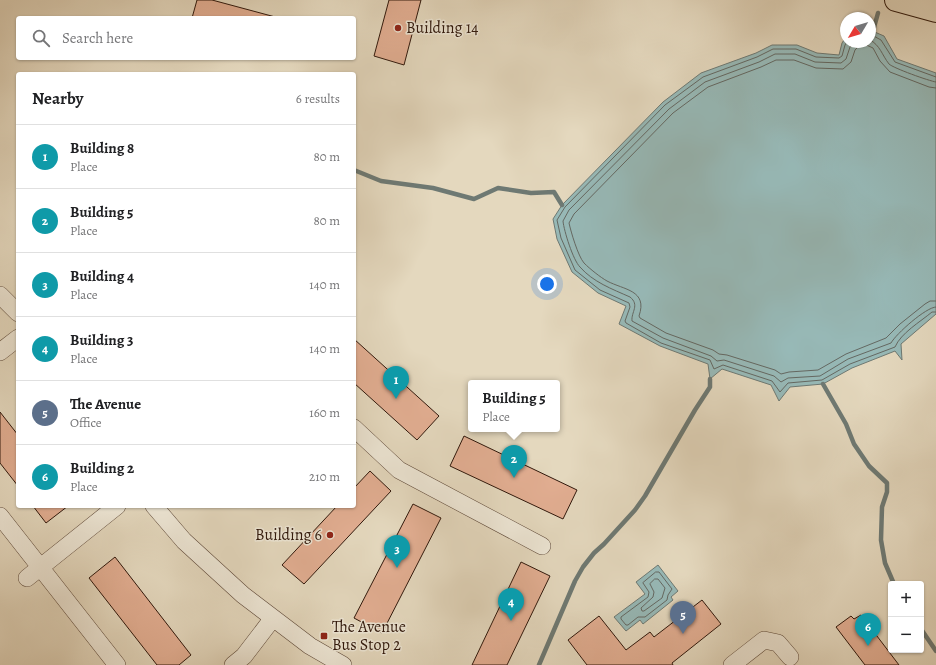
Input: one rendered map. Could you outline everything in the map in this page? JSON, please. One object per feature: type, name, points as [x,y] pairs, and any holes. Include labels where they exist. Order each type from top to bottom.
[{"type":"main road","points":[[896,0],[936,11]]},
{"type":"lane","points":[[0,295],[16,311]]},
{"type":"lane","points":[[0,352],[16,340]]},
{"type":"lane","points":[[356,430],[399,470],[542,546]]},
{"type":"lane","points":[[27,578],[114,508]]},
{"type":"lane","points":[[156,508],[184,541],[243,595],[310,646],[342,665]]},
{"type":"lane","points":[[0,516],[117,665]]},
{"type":"lane","points":[[242,662],[273,618]]},
{"type":"lane","points":[[732,665],[764,640],[778,643],[790,657]]},
{"type":"water","points":[[876,33],[884,36],[897,59],[936,73],[936,314],[901,344],[902,360],[895,351],[852,368],[823,384],[790,387],[779,401],[771,385],[722,369],[710,379],[708,364],[660,346],[619,324],[626,306],[598,293],[572,272],[557,239],[553,219],[562,205],[663,102],[701,73],[756,53],[772,45],[797,45],[817,53],[839,55],[841,48],[876,48]]},
{"type":"water","points":[[658,565],[678,591],[671,597],[673,600],[643,624],[640,620],[626,631],[614,617],[645,594],[636,582]]},
{"type":"building","points":[[197,0],[212,0],[272,16],[193,16]]},
{"type":"building","name":"Building 14","points":[[389,0],[421,0],[404,65],[374,56]]},
{"type":"building","points":[[356,341],[439,416],[417,440],[356,385]]},
{"type":"building","points":[[0,412],[16,432],[16,483],[0,463]]},
{"type":"building","points":[[464,436],[577,490],[563,519],[450,466]]},
{"type":"building","name":"Building 6","points":[[370,471],[391,491],[304,584],[282,565],[335,508],[356,508],[356,486]]},
{"type":"building","points":[[413,504],[441,518],[382,633],[354,618]]},
{"type":"building","points":[[35,508],[65,508],[46,523]]},
{"type":"building","points":[[115,557],[191,655],[179,665],[157,665],[89,578]]},
{"type":"building","points":[[521,562],[550,576],[507,665],[472,665]]},
{"type":"building","points":[[702,600],[721,624],[672,663],[673,665],[587,665],[568,640],[599,616],[626,650],[650,632],[654,637]]},
{"type":"building","points":[[861,615],[888,651],[888,653],[890,653],[899,665],[865,665],[836,627],[851,616],[854,619]]},
{"type":"waterway","points":[[876,20],[878,13]]},
{"type":"waterway","points":[[356,171],[381,181],[433,188],[474,199],[498,188],[531,193],[554,192],[562,205]]},
{"type":"waterway","points":[[539,665],[575,581],[583,567],[594,553],[635,510],[645,496],[710,387],[710,379]]},
{"type":"waterway","points":[[823,384],[846,424],[854,444],[869,466],[887,483],[887,492],[882,507],[881,540],[885,563],[893,581]]},
{"type":"waterway","points":[[924,633],[936,651]]},
{"type":"place","name":"Building 14","points":[[398,28]]},
{"type":"place","name":"Building 8","points":[[396,399]]},
{"type":"place","name":"Building 5","points":[[514,478]]},
{"type":"place","name":"Building 6","points":[[330,535]]},
{"type":"place","name":"Building 4","points":[[397,568]]},
{"type":"place","name":"Building 3","points":[[511,621]]},
{"type":"place","name":"The Avenue","points":[[683,634]]},
{"type":"place","name":"The Avenue Bus Stop 2","points":[[324,636]]},
{"type":"place","name":"Building 2","points":[[868,646]]}]
